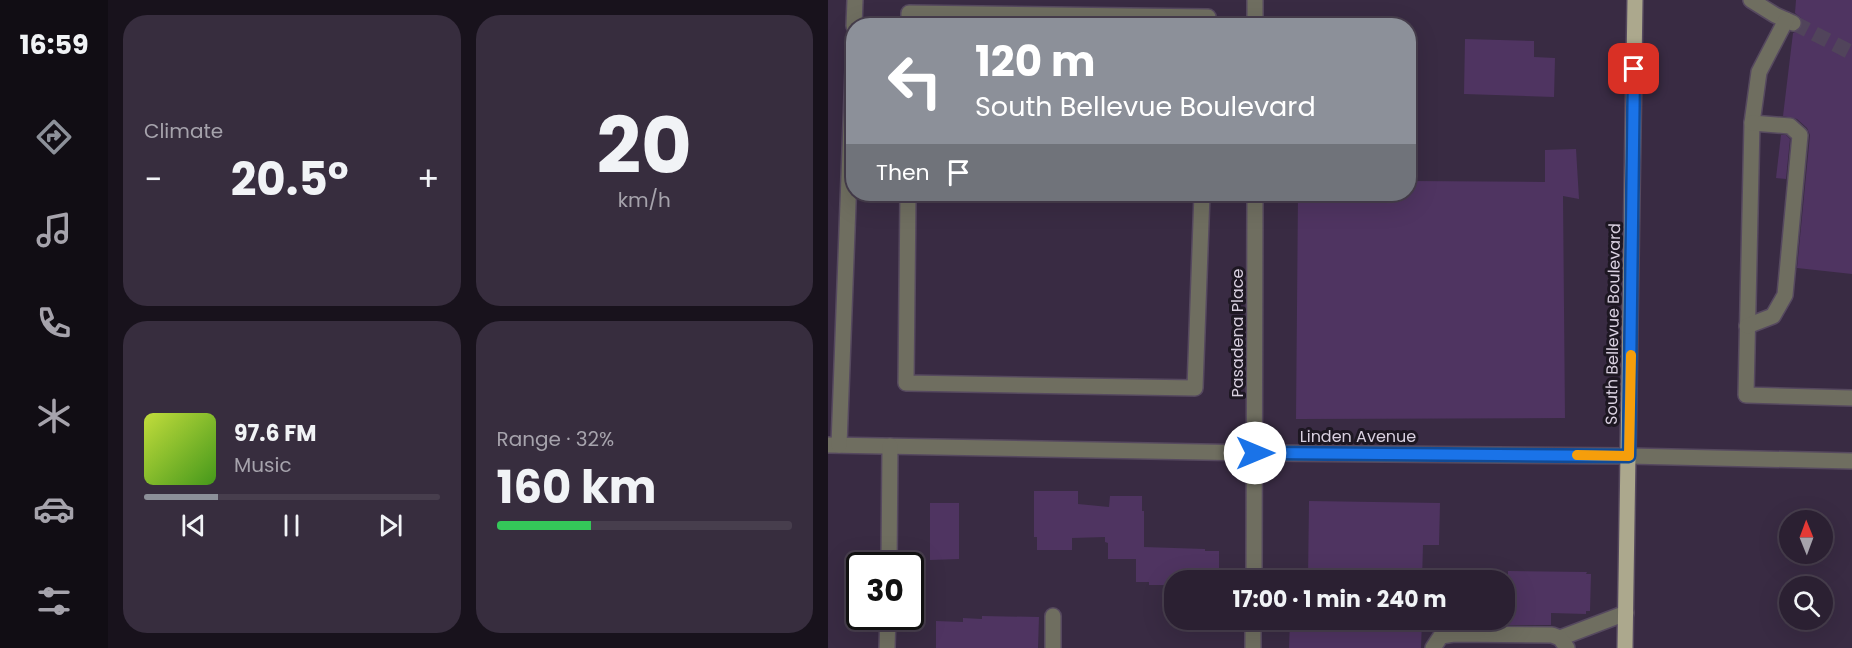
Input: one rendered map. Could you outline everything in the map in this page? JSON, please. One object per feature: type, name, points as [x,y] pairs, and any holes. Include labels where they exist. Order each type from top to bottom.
[{"type":"main road","name":"South Bellevue Boulevard","points":[[1625,648],[1635,0]]},
{"type":"street","points":[[854,18],[855,0]]},
{"type":"street","points":[[1255,0],[1255,18]]},
{"type":"street","points":[[1751,0],[1785,20]]},
{"type":"street","points":[[1782,0],[1785,20],[1759,72],[1752,123],[1746,395],[1852,398]]},
{"type":"street","points":[[909,18],[909,13],[1208,18]]},
{"type":"street","points":[[1747,326],[1773,316],[1785,295],[1800,135],[1790,126],[1752,123]]},
{"type":"street","points":[[833,445],[848,201]]},
{"type":"street","points":[[908,201],[906,383],[1195,388],[1202,201]]},
{"type":"street","name":"Pasadena Place","points":[[1254,570],[1255,201]]},
{"type":"street","name":"Linden Avenue","points":[[833,445],[1852,461]]},
{"type":"street","points":[[889,552],[890,446]]},
{"type":"street","points":[[1433,648],[1441,636],[1454,634],[1552,635],[1563,643],[1626,613]]},
{"type":"street","points":[[1053,616],[1053,648]]},
{"type":"street","points":[[887,648],[888,630]]},
{"type":"street","points":[[1253,630],[1253,648]]},
{"type":"building","points":[[1796,0],[1852,0],[1852,274],[1797,268],[1810,135],[1807,128],[1797,119],[1783,116],[1793,33],[1799,30],[1803,23],[1795,13]]},
{"type":"building","points":[[1465,39],[1534,41],[1534,57],[1555,58],[1554,97],[1464,94]]},
{"type":"building","points":[[1781,135],[1786,135],[1790,139],[1786,179],[1776,178]]},
{"type":"building","points":[[1576,149],[1579,199],[1563,196],[1565,418],[1296,419],[1298,201],[1416,201],[1416,181],[1545,182],[1545,150]]},
{"type":"building","points":[[1034,491],[1078,491],[1078,504],[1109,507],[1110,496],[1142,496],[1144,547],[1219,551],[1219,570],[1164,570],[1164,585],[1149,585],[1149,582],[1136,582],[1136,559],[1108,559],[1108,543],[1105,542],[1105,537],[1072,538],[1072,550],[1037,550],[1037,537],[1034,537]]},
{"type":"building","points":[[1309,501],[1440,503],[1439,545],[1423,545],[1422,570],[1308,570]]},
{"type":"building","points":[[930,503],[959,503],[959,559],[930,560]]},
{"type":"building","points":[[1515,571],[1587,572],[1586,574],[1591,574],[1590,611],[1586,611],[1586,614],[1551,613],[1551,625],[1515,625]]},
{"type":"building","points":[[982,616],[1039,617],[1038,648],[936,648],[936,621],[963,622],[963,618],[982,619]]},
{"type":"building","points":[[1290,630],[1422,630],[1421,648],[1289,648]]},
{"type":"tunnel","points":[[1794,23],[1852,53]]},
{"type":"slow traffic","points":[[1577,455],[1629,456],[1631,355]]},
{"type":"route","points":[[1255,453],[1629,456],[1634,69]]}]
